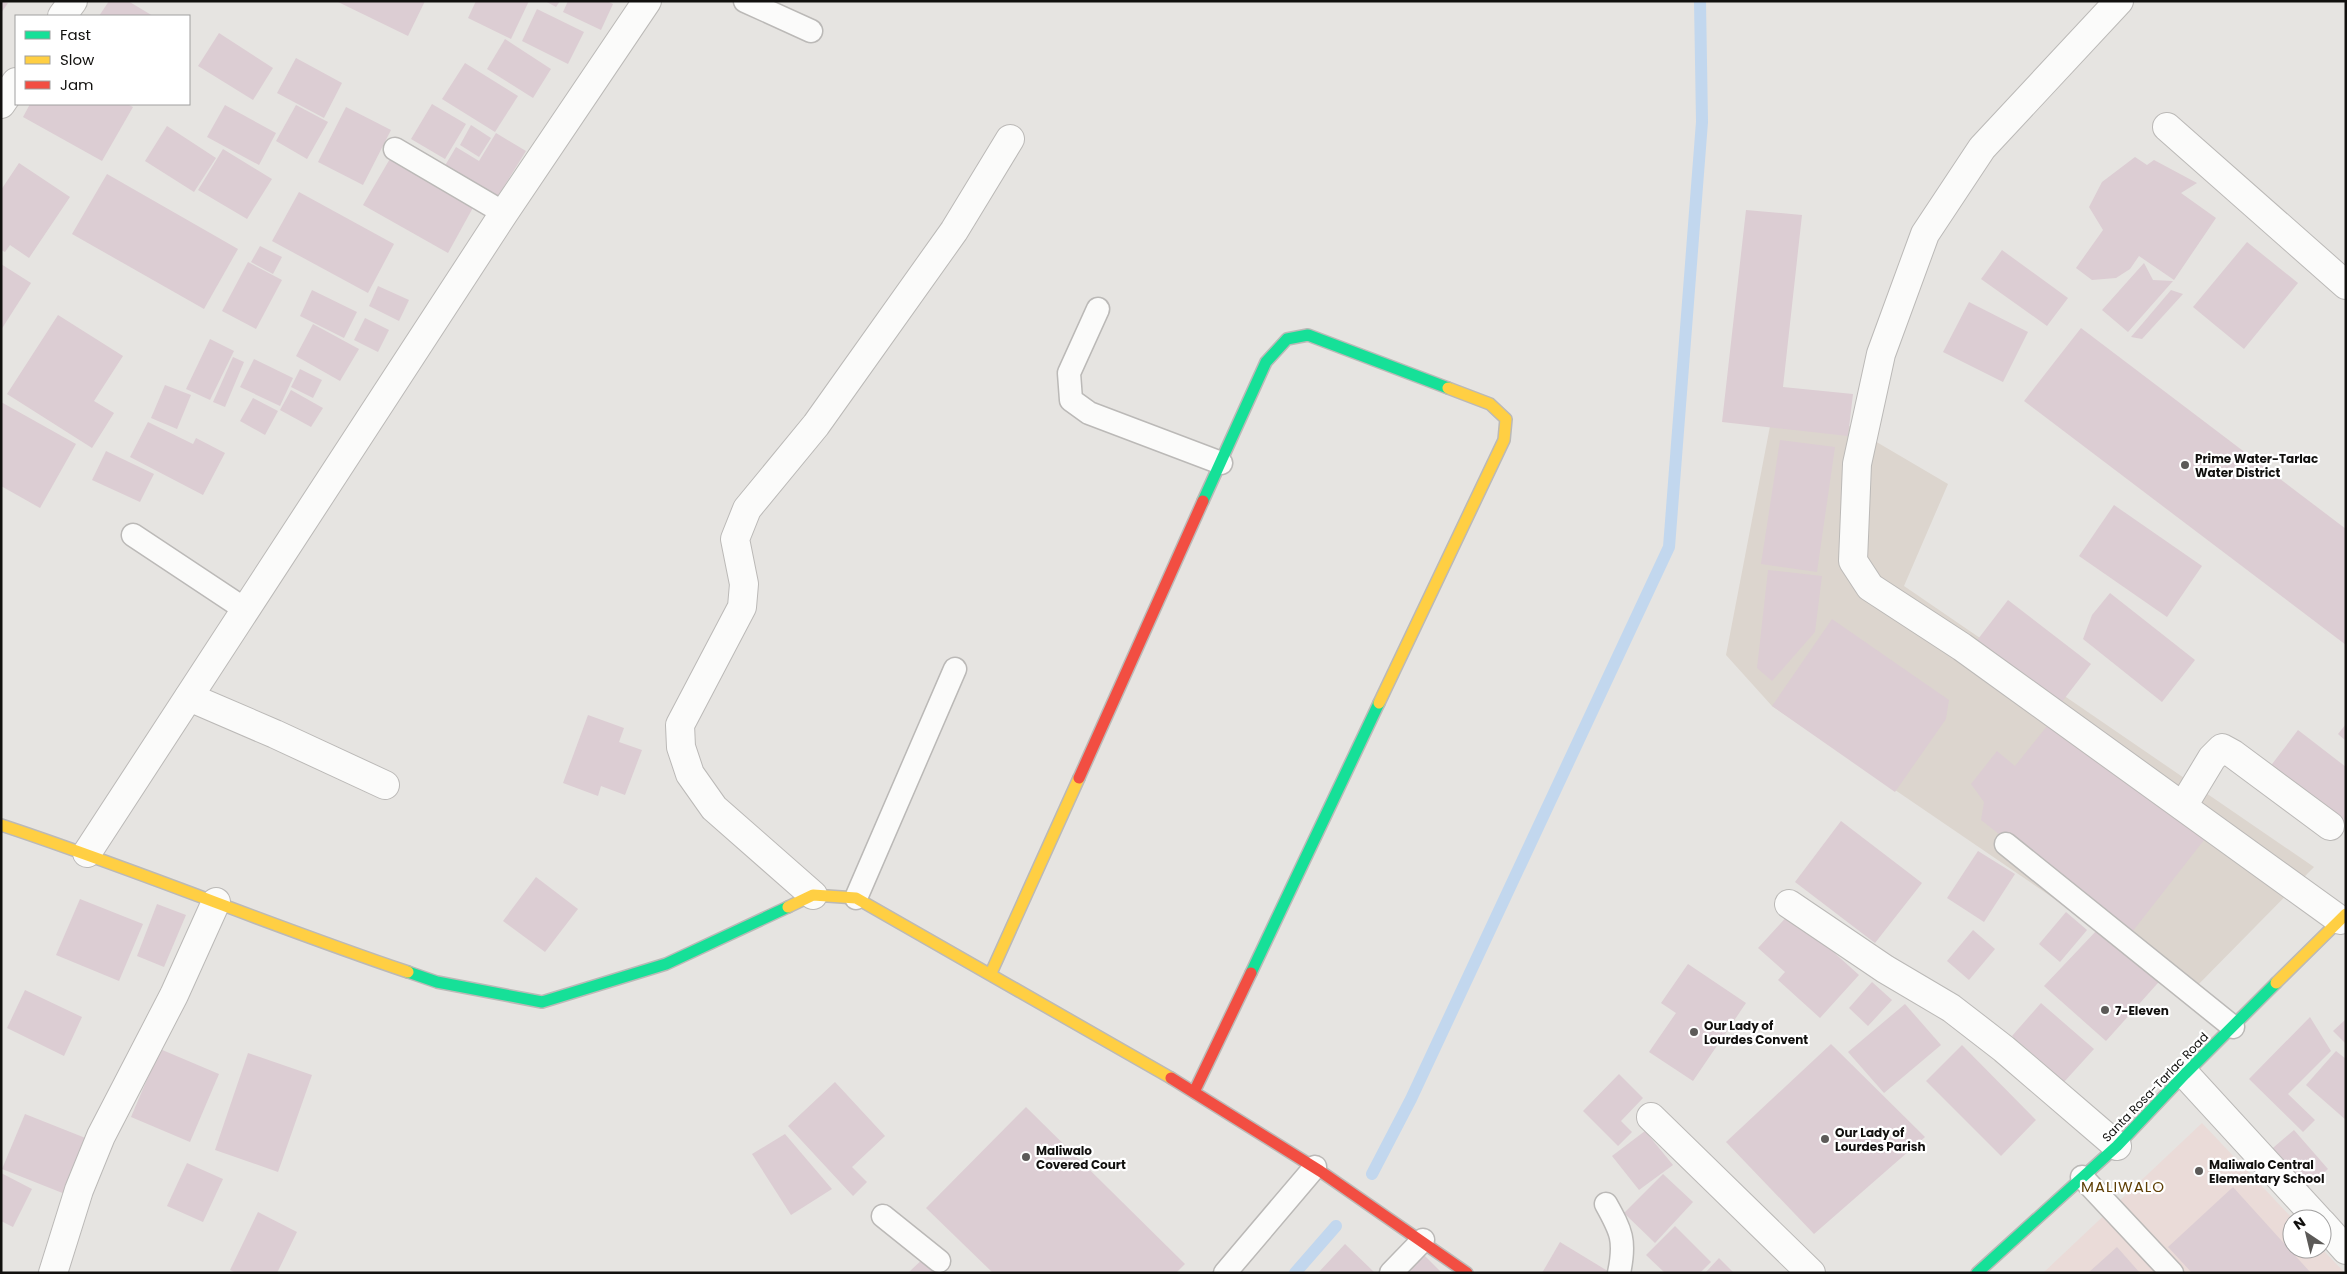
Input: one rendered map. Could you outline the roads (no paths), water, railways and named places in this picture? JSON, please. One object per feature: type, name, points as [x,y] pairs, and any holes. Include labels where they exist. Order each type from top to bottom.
[{"type":"main road","points":[[991,973],[1266,362],[1287,339],[1308,335],[1490,404],[1506,419],[1504,440],[1196,1090]]},
{"type":"main road","points":[[1,825],[87,854],[354,954],[437,982],[542,1002],[666,964],[813,895],[856,898],[1196,1090],[1389,1215],[1467,1273]]},
{"type":"main road","name":"Santa Rosa-Tarlac Road","points":[[1977,1273],[2117,1146],[2185,1074],[2343,917]]},
{"type":"street","points":[[63,15],[73,1]]},
{"type":"street","points":[[87,854],[504,213],[647,1]]},
{"type":"street","points":[[2119,1],[1982,148],[1925,234],[1881,354],[1857,464],[1853,560],[1870,587],[1962,646],[2182,806],[2343,917]]},
{"type":"street","points":[[1,104],[15,83]]},
{"type":"street","points":[[2167,126],[2346,285]]},
{"type":"street","points":[[813,895],[714,808],[690,774],[680,748],[680,724],[742,607],[744,584],[735,538],[747,509],[816,425],[954,231],[1010,139]]},
{"type":"street","points":[[189,697],[385,785]]},
{"type":"street","points":[[2182,806],[2212,758],[2222,748],[2233,754],[2330,826]]},
{"type":"street","points":[[53,1273],[79,1190],[101,1136],[174,995],[216,902]]},
{"type":"street","points":[[1789,904],[1885,969],[1952,1008],[2004,1049],[2117,1146]]},
{"type":"street","points":[[2185,1074],[2309,1209]]},
{"type":"street","points":[[1651,1117],[1810,1273]]},
{"type":"street","points":[[2332,1234],[2346,1250]]},
{"type":"lane","points":[[745,1],[810,31]]},
{"type":"lane","points":[[395,149],[504,213]]},
{"type":"lane","points":[[1098,309],[1069,372],[1071,400],[1089,413],[1221,463]]},
{"type":"lane","points":[[133,535],[246,610]]},
{"type":"lane","points":[[856,898],[955,669]]},
{"type":"lane","points":[[2006,844],[2234,1027]]},
{"type":"lane","points":[[1225,1273],[1315,1167]]},
{"type":"lane","points":[[2082,1177],[2172,1273]]},
{"type":"lane","points":[[1606,1204],[1622,1233],[1622,1261],[1619,1273]]},
{"type":"lane","points":[[883,1216],[939,1261]]},
{"type":"lane","points":[[1391,1273],[1423,1240]]},
{"type":"waterway","points":[[1372,1174],[1411,1099],[1669,547],[1702,122],[1700,1]]},
{"type":"waterway","points":[[1295,1273],[1336,1226]]},
{"type":"place","name":"Prime Water-Tarlac Water District","points":[[2185,465]]},
{"type":"place","name":"7-Eleven","points":[[2105,1010]]},
{"type":"place","name":"Our Lady of Lourdes Convent","points":[[1694,1032]]},
{"type":"place","name":"Our Lady of Lourdes Parish","points":[[1825,1139]]},
{"type":"place","name":"Maliwalo Covered Court","points":[[1026,1157]]},
{"type":"place","name":"Maliwalo Central Elementary School","points":[[2199,1171]]},
{"type":"district","name":"MALIWALO","points":[[2123,1186]]}]
